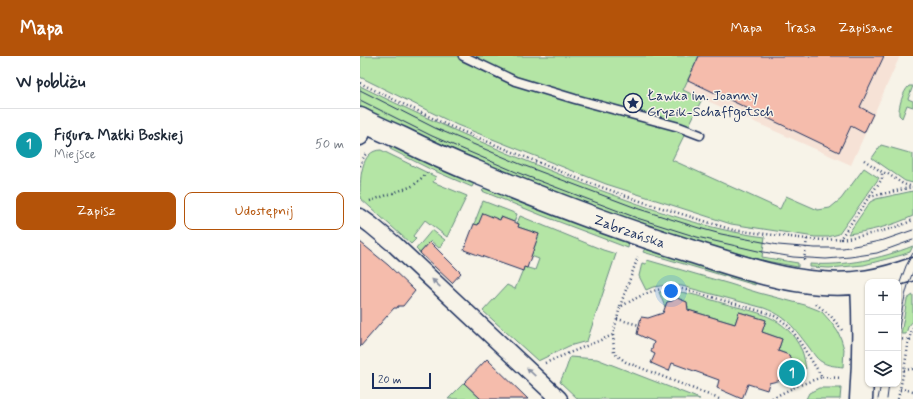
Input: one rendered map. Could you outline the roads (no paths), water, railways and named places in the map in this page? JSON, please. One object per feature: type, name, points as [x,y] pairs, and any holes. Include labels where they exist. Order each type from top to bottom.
[{"type":"street","name":"Zabrzańska","points":[[362,126],[519,190],[642,236],[757,271],[790,279],[828,284],[849,284],[882,279],[913,269]]},
{"type":"street","points":[[362,210],[371,225],[395,245],[559,399]]},
{"type":"street","points":[[861,399],[863,379],[864,319],[862,283]]},
{"type":"lane","points":[[463,56],[514,81],[575,99],[679,126],[700,135]]},
{"type":"tram line","points":[[360,90],[435,128],[520,164],[639,209],[721,234],[778,245],[815,248],[843,248],[884,240],[913,230]]},
{"type":"tram line","points":[[360,100],[432,136],[516,172],[637,218],[697,237],[758,251],[793,257],[826,259],[877,253],[913,240]]},
{"type":"tram line","points":[[901,280],[913,253]]},
{"type":"tram line","points":[[901,317],[905,295],[913,272]]},
{"type":"tram line","points":[[878,399],[880,387]]},
{"type":"tram line","points":[[887,399],[889,387]]},
{"type":"place","name":"Ławka im. Joanny Gryzik-Schaffgotsch","points":[[633,103]]},
{"type":"place","name":"Figura Matki Boskiej","points":[[792,373]]}]
